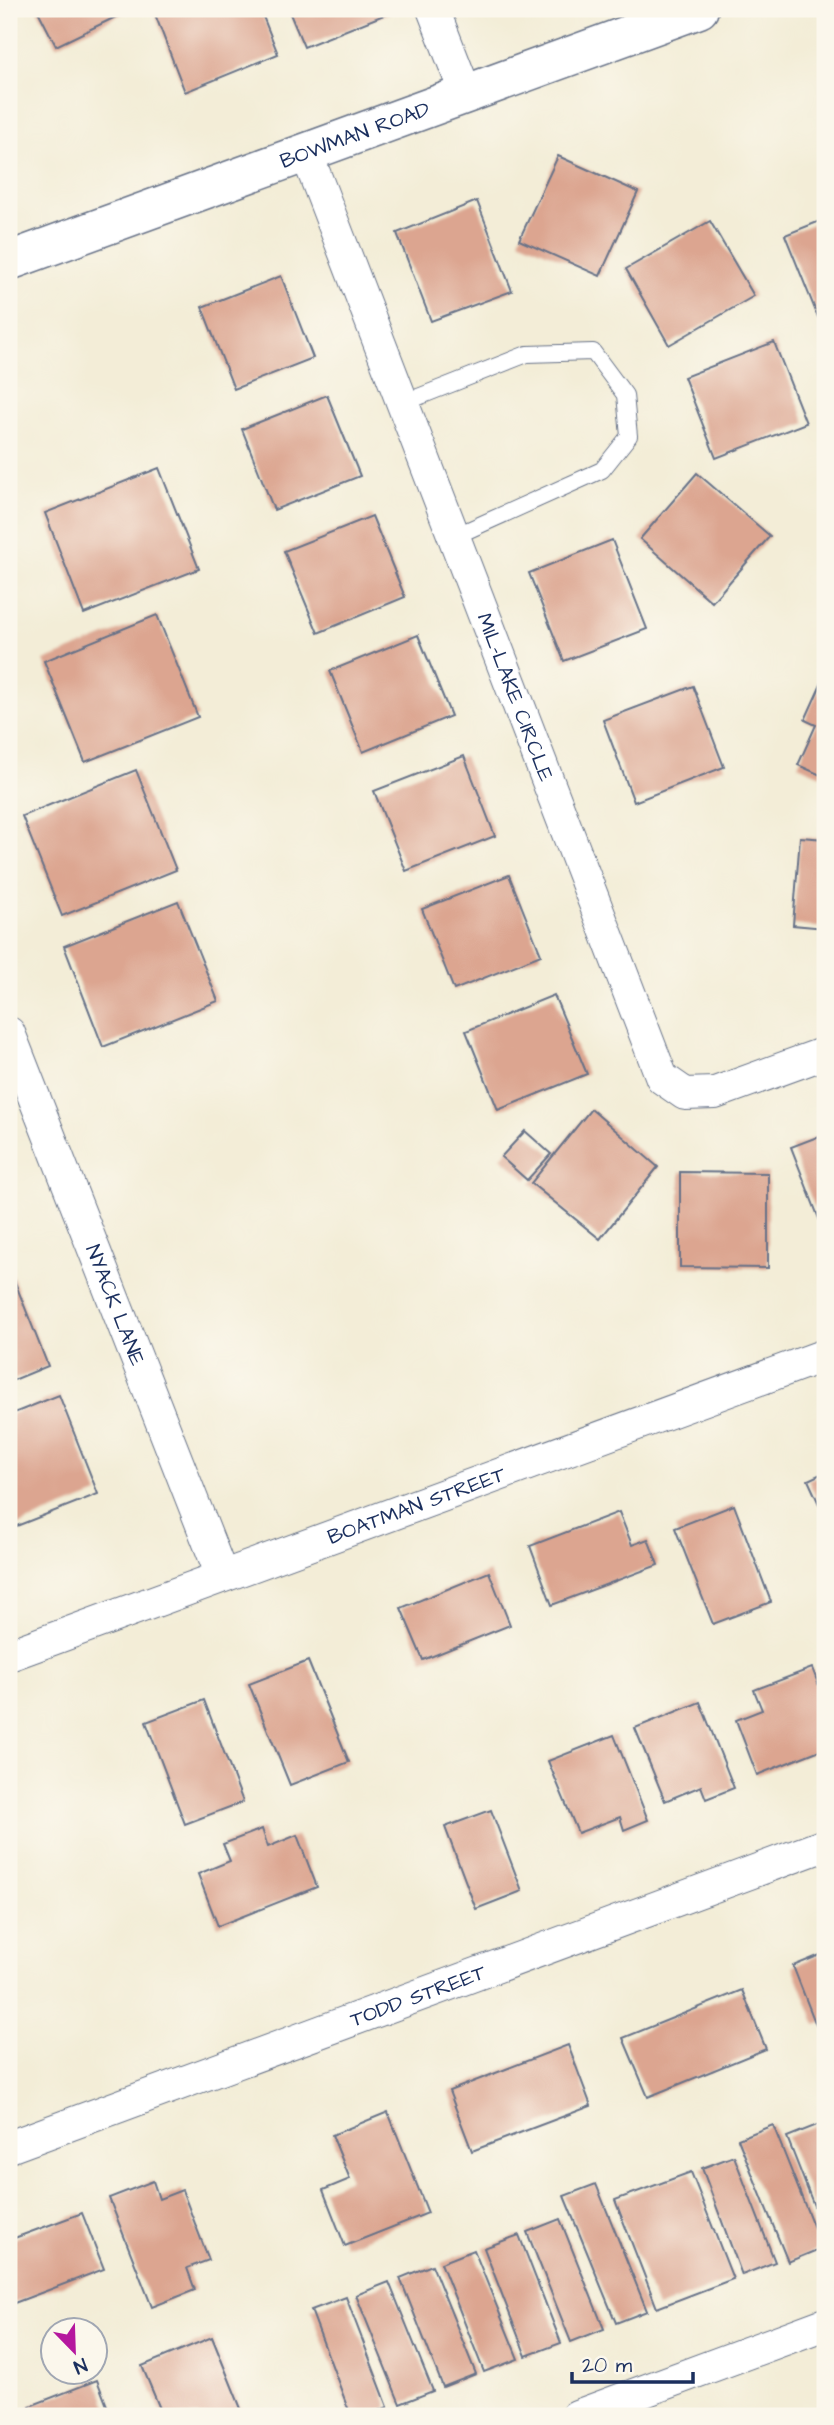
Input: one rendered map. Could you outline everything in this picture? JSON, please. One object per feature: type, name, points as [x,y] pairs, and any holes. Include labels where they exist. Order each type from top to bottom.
[{"type":"street","points":[[433,9],[466,94]]},
{"type":"street","name":"BOWMAN ROAD","points":[[9,261],[699,9]]},
{"type":"street","name":"MIL-LAKE CIRCLE","points":[[306,152],[662,1078],[685,1094],[715,1093],[825,1053]]},
{"type":"street","name":"NYACK LANE","points":[[9,1033],[222,1576]]},
{"type":"street","name":"BOATMAN STREET","points":[[9,1655],[825,1355]]},
{"type":"street","name":"TODD STREET","points":[[9,2147],[825,1845]]},
{"type":"street","points":[[577,2416],[825,2324]]},
{"type":"lane","points":[[402,403],[527,354],[593,352],[625,395],[628,436],[602,470],[453,537]]},
{"type":"building","points":[[37,9],[132,9],[56,46]]},
{"type":"building","points":[[153,9],[260,9],[278,54],[185,92]]},
{"type":"building","points":[[288,9],[393,9],[394,11],[304,47]]},
{"type":"building","points":[[558,156],[638,192],[600,276],[519,240]]},
{"type":"building","points":[[477,201],[512,291],[431,321],[397,233]]},
{"type":"building","points":[[825,219],[825,314],[818,317],[785,235]]},
{"type":"building","points":[[710,221],[754,296],[669,345],[626,269]]},
{"type":"building","points":[[281,276],[313,358],[234,389],[202,307]]},
{"type":"building","points":[[774,342],[806,423],[716,458],[684,377]]},
{"type":"building","points":[[327,395],[360,476],[274,510],[242,429]]},
{"type":"building","points":[[159,468],[199,569],[84,614],[45,513]]},
{"type":"building","points":[[697,473],[770,536],[712,602],[640,539]]},
{"type":"building","points":[[372,516],[405,597],[318,633],[284,551]]},
{"type":"building","points":[[612,540],[647,629],[564,661],[529,573]]},
{"type":"building","points":[[157,615],[198,717],[85,762],[44,661]]},
{"type":"building","points":[[418,635],[451,716],[363,752],[330,671]]},
{"type":"building","points":[[823,680],[825,777],[798,765],[816,725],[805,720]]},
{"type":"building","points":[[693,686],[724,767],[634,802],[603,720]]},
{"type":"building","points":[[464,756],[495,836],[406,871],[374,791]]},
{"type":"building","points":[[136,770],[176,870],[62,916],[22,816]]},
{"type":"building","points":[[800,837],[825,839],[825,928],[793,925]]},
{"type":"building","points":[[509,875],[541,955],[454,990],[422,909]]},
{"type":"building","points":[[178,901],[218,1001],[103,1047],[64,946]]},
{"type":"building","points":[[554,995],[587,1074],[498,1110],[466,1031]]},
{"type":"building","points":[[591,1109],[658,1167],[600,1239],[531,1183]]},
{"type":"building","points":[[525,1131],[551,1154],[527,1180],[501,1157]]},
{"type":"building","points":[[825,1134],[825,1234],[791,1147]]},
{"type":"building","points":[[680,1172],[768,1173],[768,1268],[680,1267]]},
{"type":"building","points":[[9,1267],[48,1366],[9,1382]]},
{"type":"building","points":[[59,1395],[98,1494],[9,1529],[9,1415]]},
{"type":"building","points":[[825,1472],[825,1517],[808,1480]]},
{"type":"building","points":[[734,1505],[771,1602],[713,1624],[675,1528]]},
{"type":"building","points":[[619,1512],[632,1545],[648,1539],[658,1565],[552,1605],[530,1546]]},
{"type":"building","points":[[489,1572],[510,1625],[423,1660],[401,1608]]},
{"type":"building","points":[[308,1661],[349,1762],[290,1785],[249,1684]]},
{"type":"building","points":[[812,1668],[825,1701],[825,1748],[757,1775],[736,1720],[762,1710],[754,1690]]},
{"type":"building","points":[[204,1700],[243,1802],[185,1824],[146,1722]]},
{"type":"building","points":[[700,1702],[734,1788],[706,1799],[701,1786],[665,1801],[635,1728]]},
{"type":"building","points":[[614,1735],[648,1820],[624,1830],[620,1817],[578,1833],[548,1761]]},
{"type":"building","points":[[491,1810],[522,1891],[476,1909],[445,1827]]},
{"type":"building","points":[[262,1829],[268,1847],[297,1835],[317,1887],[218,1926],[198,1874],[230,1861],[223,1844]]},
{"type":"building","points":[[825,1953],[825,2021],[816,2025],[793,1966]]},
{"type":"building","points":[[742,1990],[766,2049],[648,2097],[623,2038]]},
{"type":"building","points":[[568,2045],[591,2106],[472,2151],[449,2091]]},
{"type":"building","points":[[388,2112],[428,2213],[345,2246],[323,2190],[350,2179],[332,2135]]},
{"type":"building","points":[[822,2123],[825,2132],[825,2234],[787,2137]]},
{"type":"building","points":[[773,2125],[822,2248],[788,2262],[738,2139]]},
{"type":"building","points":[[734,2156],[775,2262],[742,2275],[702,2168]]},
{"type":"building","points":[[691,2172],[733,2279],[657,2308],[615,2200]]},
{"type":"building","points":[[153,2181],[159,2199],[182,2190],[209,2260],[187,2268],[195,2290],[152,2307],[109,2198]]},
{"type":"building","points":[[596,2184],[647,2311],[616,2323],[564,2196]]},
{"type":"building","points":[[82,2213],[104,2269],[9,2305],[9,2240]]},
{"type":"building","points":[[560,2219],[604,2329],[571,2342],[527,2232]]},
{"type":"building","points":[[519,2235],[561,2343],[526,2356],[484,2248]]},
{"type":"building","points":[[474,2250],[518,2359],[484,2372],[441,2263]]},
{"type":"building","points":[[432,2265],[476,2374],[443,2387],[400,2278]]},
{"type":"building","points":[[389,2282],[433,2391],[400,2404],[356,2295]]},
{"type":"building","points":[[346,2297],[388,2407],[366,2416],[351,2416],[311,2310]]},
{"type":"building","points":[[212,2337],[244,2416],[163,2416],[142,2366]]},
{"type":"building","points":[[82,2386],[99,2386],[111,2416],[34,2416],[30,2406]]}]
